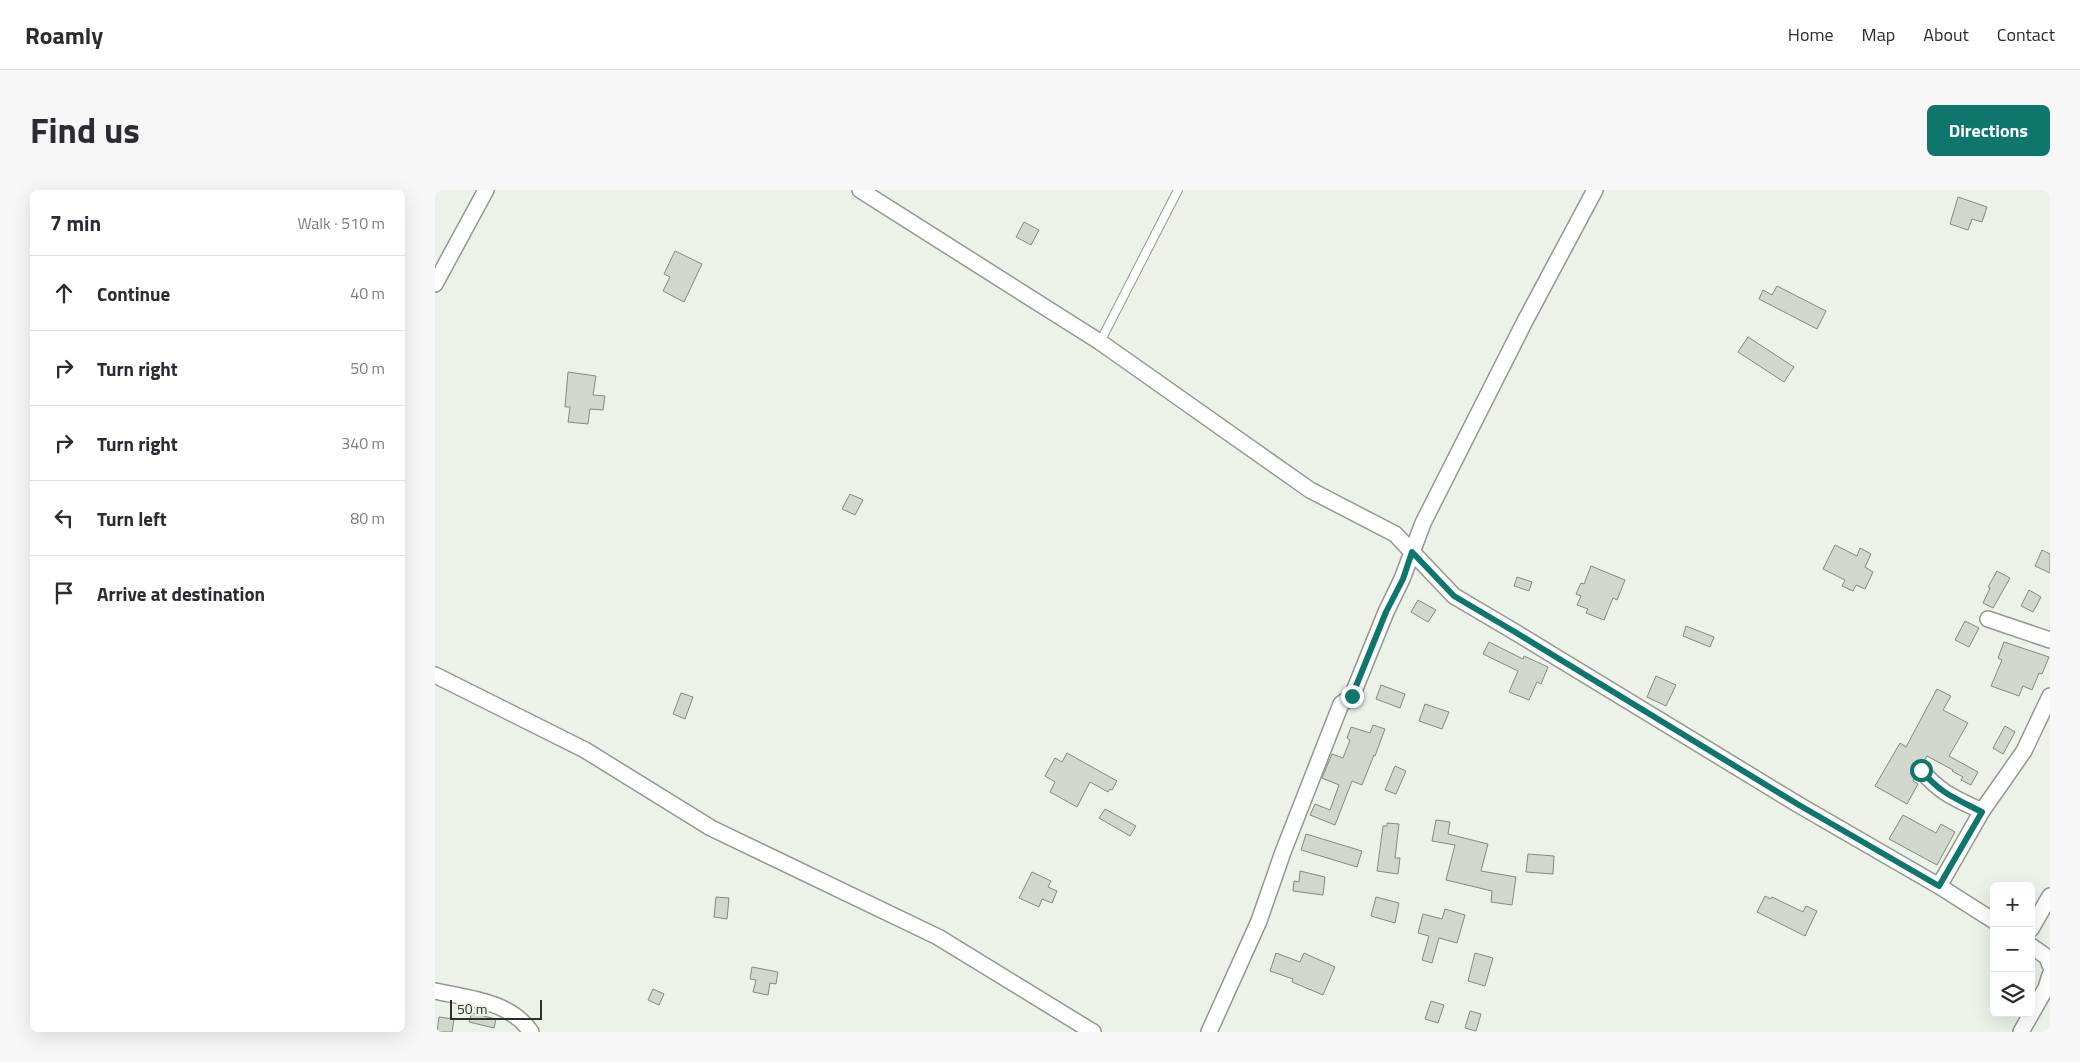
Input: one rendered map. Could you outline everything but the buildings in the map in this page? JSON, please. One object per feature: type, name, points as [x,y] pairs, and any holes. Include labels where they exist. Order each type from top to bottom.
[{"type":"street","points":[[435,284],[486,190]]},
{"type":"street","points":[[860,190],[1100,342],[1310,490],[1395,534],[1454,596],[1477,611],[1515,632],[1799,805],[1939,886],[1990,918]]},
{"type":"street","points":[[1209,1032],[1259,921],[1283,852],[1341,704],[1352,696],[1386,612],[1403,579],[1423,523],[1521,329],[1595,190]]},
{"type":"street","points":[[1988,619],[2050,640]]},
{"type":"street","points":[[435,675],[585,750],[711,828],[938,937],[1093,1032]]},
{"type":"street","points":[[1939,886],[1982,812],[2024,751],[2050,696]]},
{"type":"street","points":[[1921,770],[1943,792],[1982,812]]},
{"type":"street","points":[[2033,927],[2050,896]]},
{"type":"street","points":[[2035,949],[2047,957],[2050,965]]},
{"type":"street","points":[[2021,1032],[2046,988],[2050,974]]},
{"type":"street","points":[[435,990],[491,1004],[513,1013],[531,1032]]},
{"type":"lane","points":[[1100,342],[1178,190]]},
{"type":"route","points":[[1352,696],[1386,612],[1403,579],[1412,552],[1454,596],[1477,611],[1515,632],[1799,805],[1939,886],[1982,812],[1943,792],[1921,770]]}]
